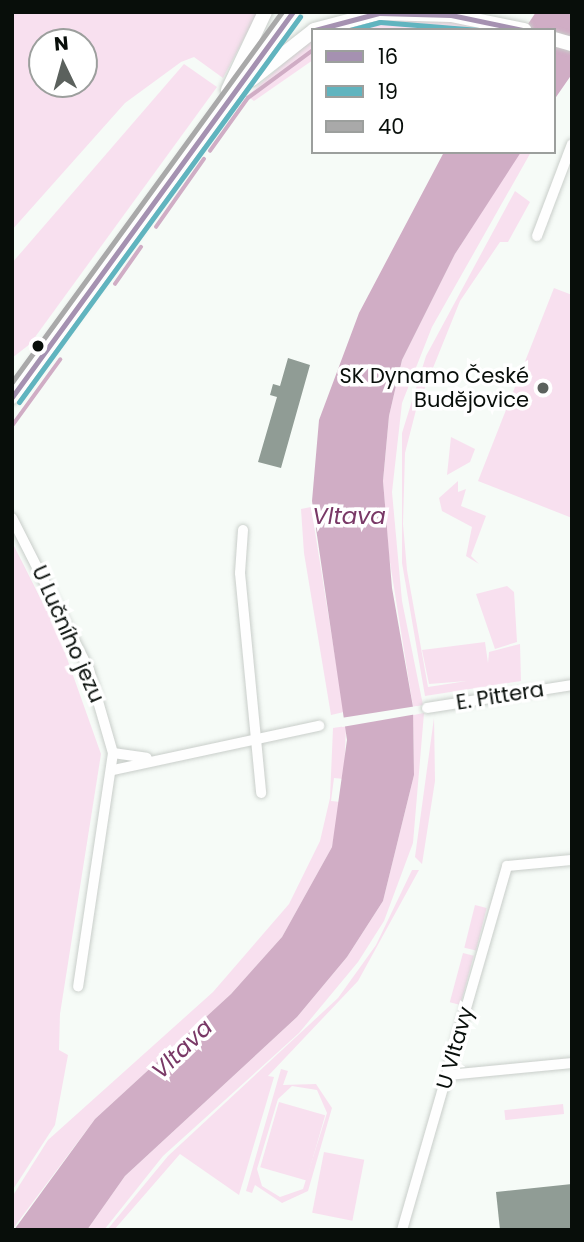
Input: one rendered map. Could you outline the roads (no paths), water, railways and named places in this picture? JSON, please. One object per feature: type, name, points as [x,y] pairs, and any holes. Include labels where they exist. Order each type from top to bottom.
[{"type":"main road","points":[[213,121],[265,12]]},
{"type":"main road","points":[[15,387],[293,12]]},
{"type":"main road","points":[[478,12],[518,28]]},
{"type":"main road","points":[[322,28],[379,13],[499,22]]},
{"type":"main road","points":[[213,121],[266,66],[311,32]]},
{"type":"street","points":[[537,236],[572,144]]},
{"type":"street","name":"U Lučního jezu","points":[[12,518],[89,670],[113,753],[113,770],[78,986]]},
{"type":"street","points":[[243,530],[240,573],[259,735],[261,793]]},
{"type":"street","name":"E. Pittera","points":[[427,708],[572,685]]},
{"type":"street","points":[[113,770],[147,758],[259,735],[319,726]]},
{"type":"street","points":[[113,753],[147,758]]},
{"type":"street","name":"U Vltavy","points":[[402,1230],[507,866],[572,860]]},
{"type":"street","points":[[447,1075],[572,1063]]},
{"type":"water","points":[[536,12],[572,12],[572,74],[556,97],[556,28],[525,28]]},
{"type":"water","name":"Vltava","points":[[443,154],[520,154],[455,254],[402,360],[389,416],[383,481],[392,588],[413,707],[414,775],[383,901],[347,957],[297,1017],[125,1176],[87,1230],[14,1230],[95,1119],[231,994],[282,937],[332,847],[347,740],[312,501],[319,420],[359,313]]},
{"type":"waterway","points":[[210,151],[248,98],[311,51]]},
{"type":"waterway","points":[[156,227],[204,159]]},
{"type":"waterway","points":[[115,284],[141,247]]},
{"type":"waterway","points":[[12,426],[60,360]]},
{"type":"place","name":"SK Dynamo České Budějovice","points":[[543,388]]}]
